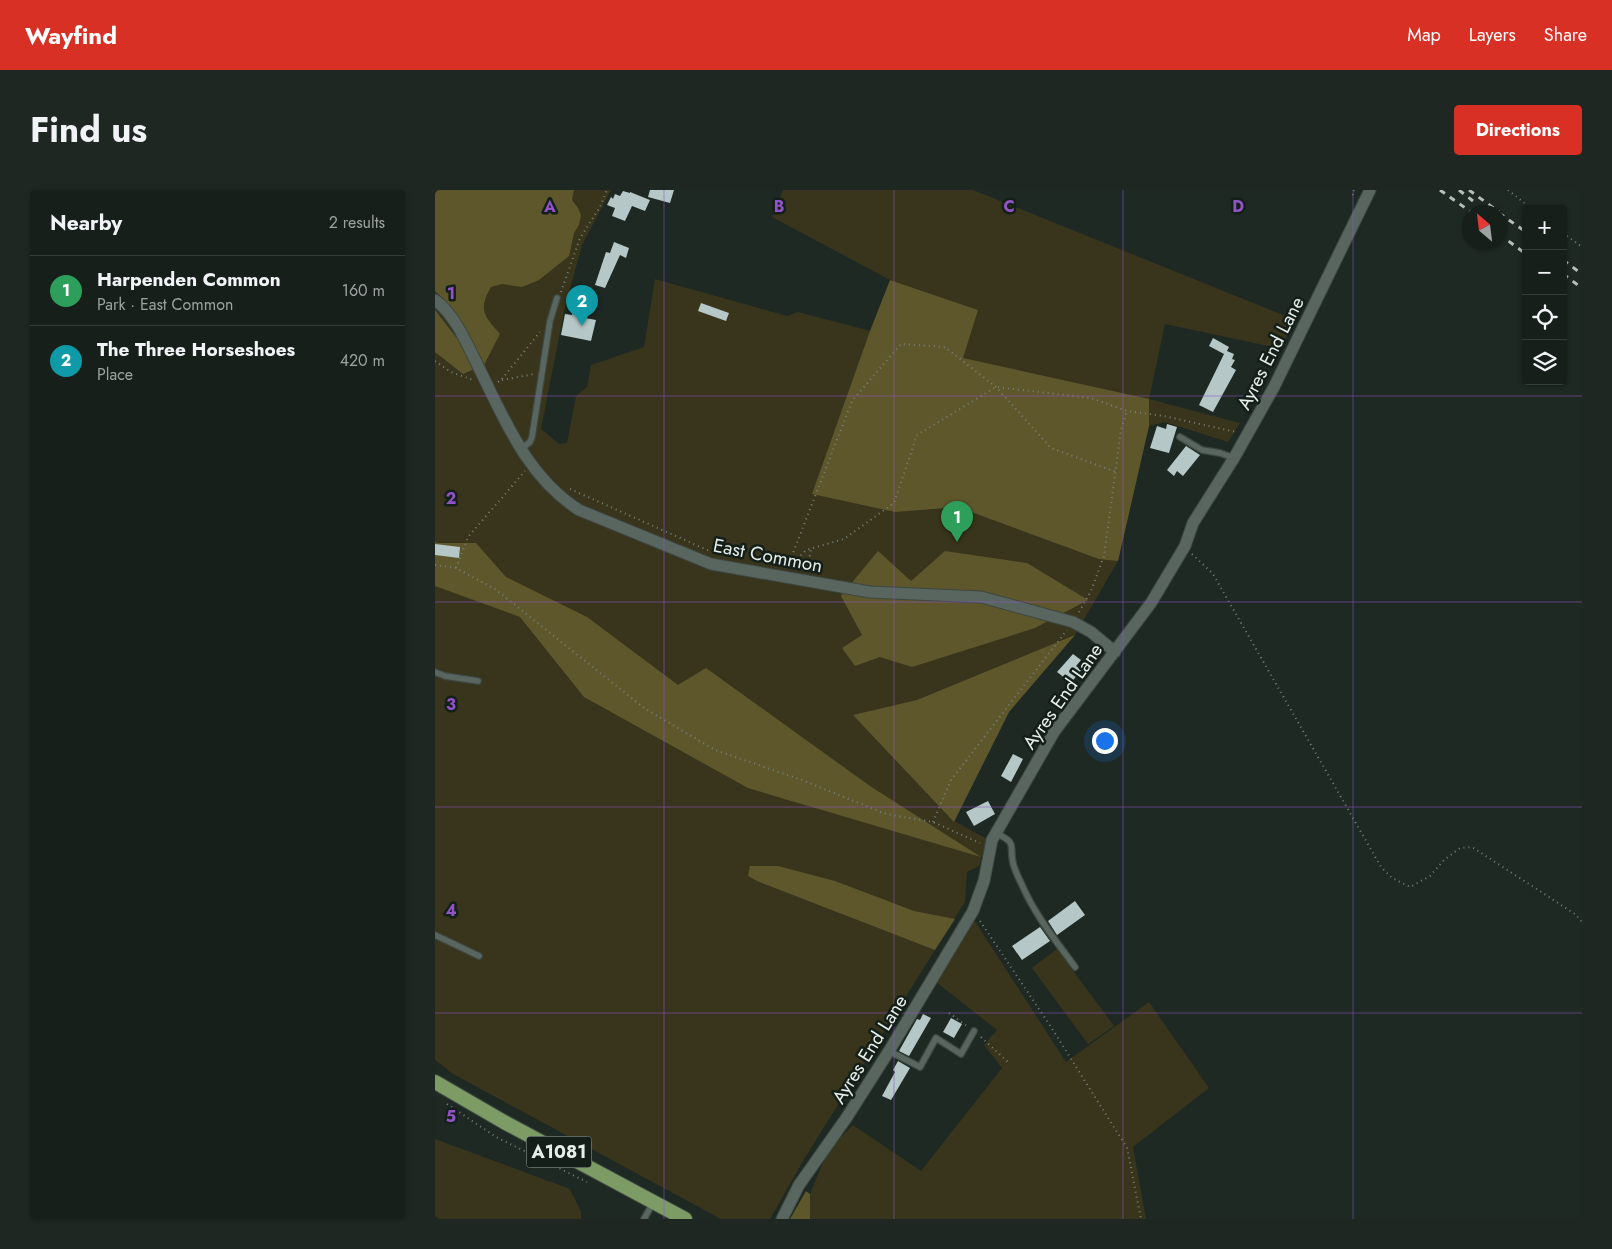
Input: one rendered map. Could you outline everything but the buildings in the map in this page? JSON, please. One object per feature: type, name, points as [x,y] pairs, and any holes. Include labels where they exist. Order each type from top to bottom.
[{"type":"main road","name":"A1081","points":[[435,1082],[503,1122],[685,1219]]},
{"type":"street","name":"Ayres End Lane","points":[[782,1219],[799,1185],[847,1117],[889,1051],[973,911],[984,881],[996,833],[1054,732],[1151,603],[1185,546],[1193,523],[1234,458],[1274,387],[1370,190]]},
{"type":"street","name":"East Common","points":[[435,300],[443,307],[466,341],[507,426],[531,465],[550,488],[579,510],[711,564],[870,592],[981,597],[1073,622],[1091,632],[1115,652]]},
{"type":"lane","points":[[521,448],[530,442],[532,437],[550,321],[557,298]]},
{"type":"lane","points":[[1180,437],[1202,450],[1234,458]]},
{"type":"lane","points":[[435,672],[445,676],[478,681]]},
{"type":"lane","points":[[996,833],[1007,839],[1013,848],[1013,863],[1022,887],[1039,917],[1075,967]]},
{"type":"lane","points":[[435,935],[479,956]]},
{"type":"lane","points":[[889,1051],[920,1067],[936,1038],[961,1054],[974,1031]]},
{"type":"lane","points":[[644,1219],[653,1202]]},
{"type":"path","points":[[557,298],[566,281],[580,238],[600,207],[607,190]]},
{"type":"path","points":[[1508,190],[1528,205]]},
{"type":"path","points":[[1567,236],[1582,247]]},
{"type":"path","points":[[501,380],[550,321]]},
{"type":"path","points":[[1115,472],[1051,448],[996,387],[945,347],[901,344],[852,401],[786,570],[806,550],[843,539],[894,503],[917,435],[996,387],[1091,398],[1127,410],[1203,424],[1247,435]]},
{"type":"path","points":[[435,361],[451,372],[488,386],[501,380],[541,373]]},
{"type":"path","points":[[933,822],[951,780],[1073,622],[1091,591],[1104,556],[1121,430],[1127,410]]},
{"type":"path","points":[[456,568],[468,537],[531,465]]},
{"type":"path","points":[[567,488],[719,554]]},
{"type":"path","points":[[1185,546],[1213,574],[1381,866],[1392,878],[1410,887],[1430,876],[1444,860],[1460,848],[1472,847],[1575,914],[1582,922]]},
{"type":"path","points":[[806,581],[811,548]]},
{"type":"path","points":[[435,564],[456,568],[495,589],[644,708],[715,750],[802,780],[886,814],[933,822],[991,848]]},
{"type":"path","points":[[973,911],[1051,1027],[1127,1148],[1141,1219]]},
{"type":"path","points":[[443,1101],[497,1137],[595,1185]]},
{"type":"shaded area","points":[[435,190],[611,190],[582,245],[565,307],[541,429],[559,444],[567,443],[576,396],[587,387],[591,365],[644,347],[655,279],[787,316],[798,312],[928,346],[978,310],[890,280],[772,217],[783,190],[973,190],[1293,319],[1282,349],[1165,324],[1149,399],[1240,423],[1228,442],[1165,422],[1149,426],[1118,561],[1075,635],[1009,712],[954,821],[987,839],[979,866],[967,872],[965,902],[806,1156],[770,1219],[721,1219],[453,1074],[435,1060]]},
{"type":"shaded area","points":[[435,190],[574,190],[572,200],[581,215],[579,225],[574,233],[569,256],[539,280],[522,287],[502,284],[491,287],[484,307],[487,317],[500,334],[484,365],[457,316],[435,291]]},
{"type":"shaded area","points":[[890,280],[978,310],[963,358],[1149,399],[1149,426],[1118,561],[1099,559],[958,507],[895,512],[812,494]]},
{"type":"shaded area","points":[[435,310],[462,345],[474,369],[463,374],[435,352]]},
{"type":"shaded area","points":[[435,541],[437,543],[476,543],[506,577],[587,617],[678,685],[706,668],[870,786],[981,857],[748,788],[584,697],[520,617],[435,586]]},
{"type":"shaded area","points":[[878,551],[911,581],[945,551],[1027,563],[1088,600],[1035,628],[912,667],[880,657],[855,666],[842,648],[862,635],[841,596]]},
{"type":"shaded area","points":[[1075,635],[1009,712],[954,822],[853,715],[917,700]]},
{"type":"shaded area","points":[[750,866],[778,866],[835,881],[914,911],[955,919],[935,950],[757,881],[748,876]]},
{"type":"shaded area","points":[[974,920],[1066,1062],[1149,1002],[1209,1088],[1133,1147],[1146,1219],[810,1219],[810,1194],[828,1150],[853,1125],[921,1171],[1002,1068],[984,1045],[997,1030],[936,982]]},
{"type":"shaded area","points":[[1057,949],[1114,1026],[1088,1044],[1032,968]]},
{"type":"shaded area","points":[[435,1139],[570,1189],[581,1212],[581,1219],[435,1219]]},
{"type":"shaded area","points":[[806,1191],[810,1194],[810,1219],[790,1219]]},
{"type":"railway","points":[[1440,190],[1462,206]]},
{"type":"railway","points":[[1459,190],[1473,201]]},
{"type":"railway","points":[[1469,190],[1489,205]]},
{"type":"railway","points":[[1507,219],[1522,229]]},
{"type":"railway","points":[[1507,240],[1522,251]]},
{"type":"railway","points":[[1567,263],[1582,274]]},
{"type":"railway","points":[[1567,277],[1582,288]]},
{"type":"place","name":"The Three Horseshoes","points":[[582,326]]},
{"type":"place","name":"Harpenden Common","points":[[957,542]]}]
